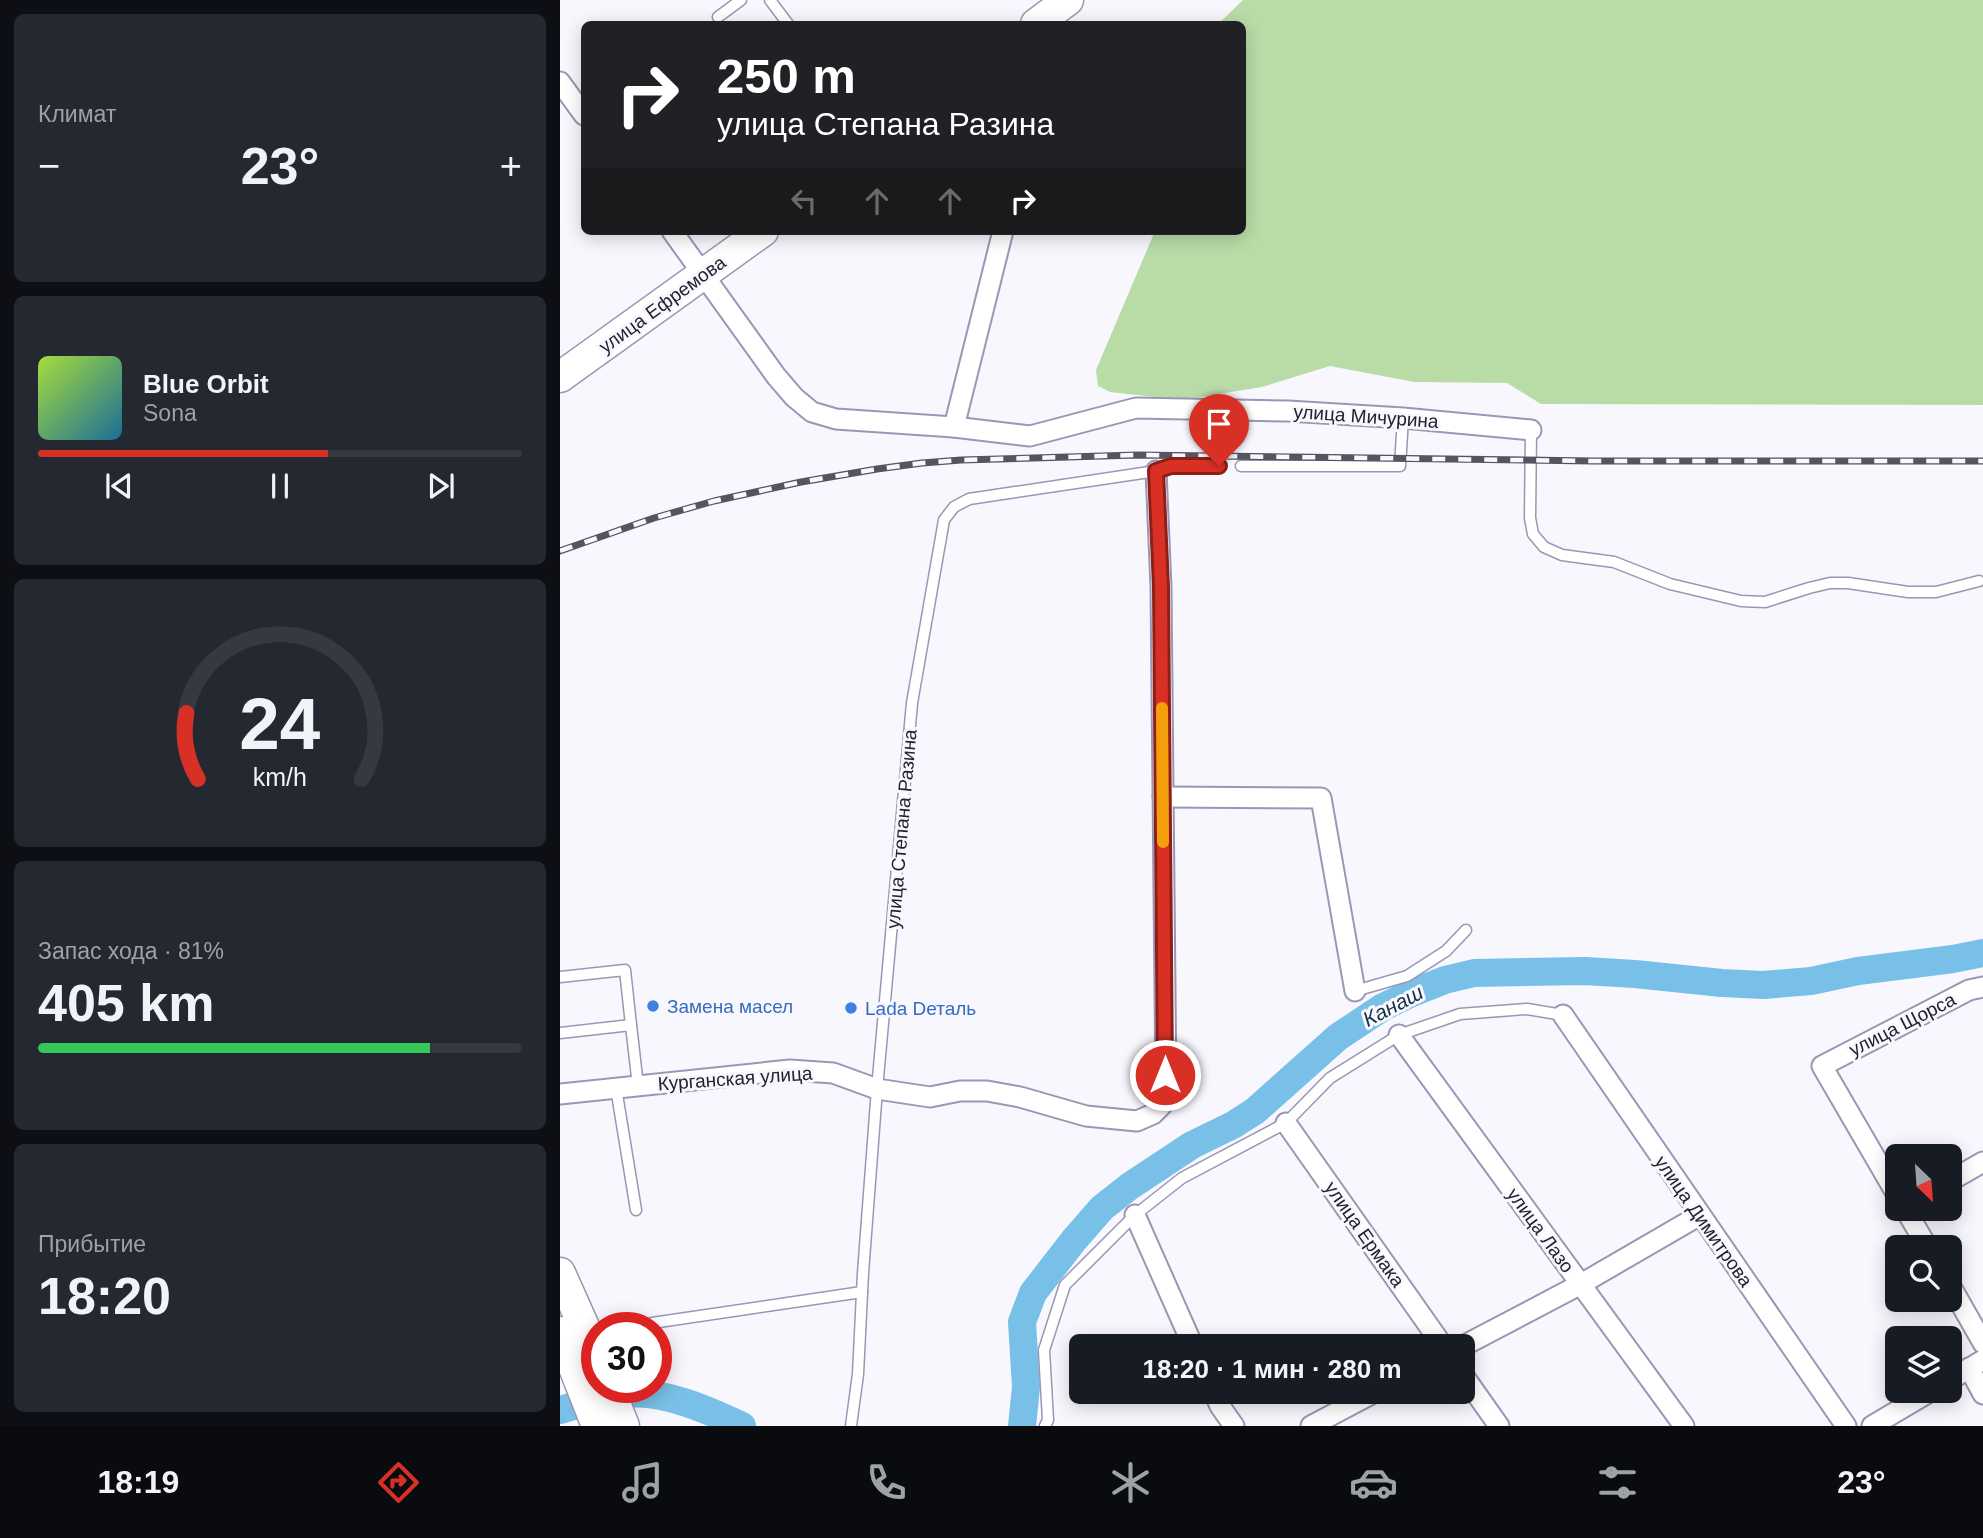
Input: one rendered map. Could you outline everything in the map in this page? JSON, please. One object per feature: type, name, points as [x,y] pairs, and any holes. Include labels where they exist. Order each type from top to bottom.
[{"type":"main road","name":"улица Ефремова","points":[[560,377],[757,235]]},
{"type":"main road","points":[[560,1273],[597,1426]]},
{"type":"main road","points":[[615,1403],[624,1426]]},
{"type":"street","points":[[560,82],[581,111]]},
{"type":"street","name":"улица Мичурина","points":[[675,235],[794,397],[813,412],[836,419],[954,427],[1030,436],[1136,408],[1287,411],[1531,430]]},
{"type":"street","points":[[954,427],[1002,235]]},
{"type":"street","points":[[1156,471],[1161,587],[1163,797],[1321,798],[1355,991]]},
{"type":"street","name":"Курганская улица","points":[[560,1094],[790,1070],[833,1073],[877,1089],[930,1097],[960,1091],[987,1091],[1020,1097],[1086,1116],[1137,1121],[1153,1114],[1162,1105],[1166,1091],[1163,797]]},
{"type":"street","name":"улица Щорса","points":[[1885,1174],[1822,1066],[1969,990],[1983,986]]},
{"type":"street","name":"улица Димитрова","points":[[1563,1015],[1846,1426]]},
{"type":"street","name":"улица Лазо","points":[[1398,1035],[1684,1426]]},
{"type":"street","name":"улица Ермака","points":[[1286,1123],[1435,1334]]},
{"type":"street","points":[[1962,1174],[1983,1162]]},
{"type":"street","points":[[1135,1215],[1188,1334]]},
{"type":"street","points":[[1475,1340],[1581,1284],[1700,1215]]},
{"type":"street","points":[[1962,1306],[1983,1343]]},
{"type":"street","points":[[1976,1364],[1983,1394]]},
{"type":"street","points":[[1475,1392],[1499,1426]]},
{"type":"street","points":[[1872,1426],[1910,1403]]},
{"type":"street","points":[[1219,1404],[1234,1426]]},
{"type":"street","points":[[1311,1426],[1352,1404]]},
{"type":"lane","points":[[718,17],[741,0]]},
{"type":"lane","points":[[770,0],[786,21]]},
{"type":"lane","points":[[1241,466],[1400,466],[1403,418]]},
{"type":"lane","name":"улица Мичурина","points":[[1531,430],[1530,517],[1533,534],[1544,547],[1562,555],[1614,562],[1671,584],[1741,601],[1765,602],[1830,583],[1908,592],[1936,592],[1979,581]]},
{"type":"lane","name":"улица Степана Разина","points":[[851,1426],[858,1374],[877,1089],[912,704],[944,520],[954,507],[969,499],[1156,471],[1171,466],[1219,466]]},
{"type":"lane","points":[[1355,991],[1408,976],[1446,951],[1466,930]]},
{"type":"lane","points":[[560,978],[625,970],[638,1086]]},
{"type":"lane","points":[[1045,1426],[1048,1420],[1044,1350],[1065,1285],[1135,1215],[1182,1178],[1286,1123],[1329,1078],[1398,1035],[1460,1014],[1527,1009],[1563,1015]]},
{"type":"lane","points":[[560,1032],[631,1025]]},
{"type":"lane","points":[[616,1088],[636,1210]]},
{"type":"lane","points":[[672,1321],[862,1292]]},
{"type":"green space","points":[[1243,0],[1983,0],[1983,405],[1541,404],[1507,383],[1414,382],[1330,366],[1262,387],[1182,400],[1110,392],[1098,386],[1096,370],[1153,235],[1246,235],[1246,21],[1221,21]]},
{"type":"waterway","name":"Канаш","points":[[1022,1426],[1026,1387],[1022,1322],[1033,1293],[1074,1240],[1102,1208],[1130,1186],[1192,1145],[1255,1111],[1338,1037],[1383,1007],[1445,980],[1474,973],[1585,971],[1763,985],[1811,981],[1858,971],[1983,953]]},
{"type":"waterway","name":"Канаш","points":[[560,1410],[611,1396],[656,1395],[686,1403],[742,1426]]},
{"type":"railway","points":[[560,551],[654,518],[714,501],[877,469],[961,460],[1137,455],[1594,461],[1983,461]]},
{"type":"slow traffic","points":[[1162,708],[1163,842]]},
{"type":"place","name":"Замена масел","points":[[653,1006]]},
{"type":"place","name":"Lada Dеталь","points":[[851,1008]]},
{"type":"route","points":[[1165,1075],[1161,587],[1156,471],[1171,466],[1219,466]]}]
